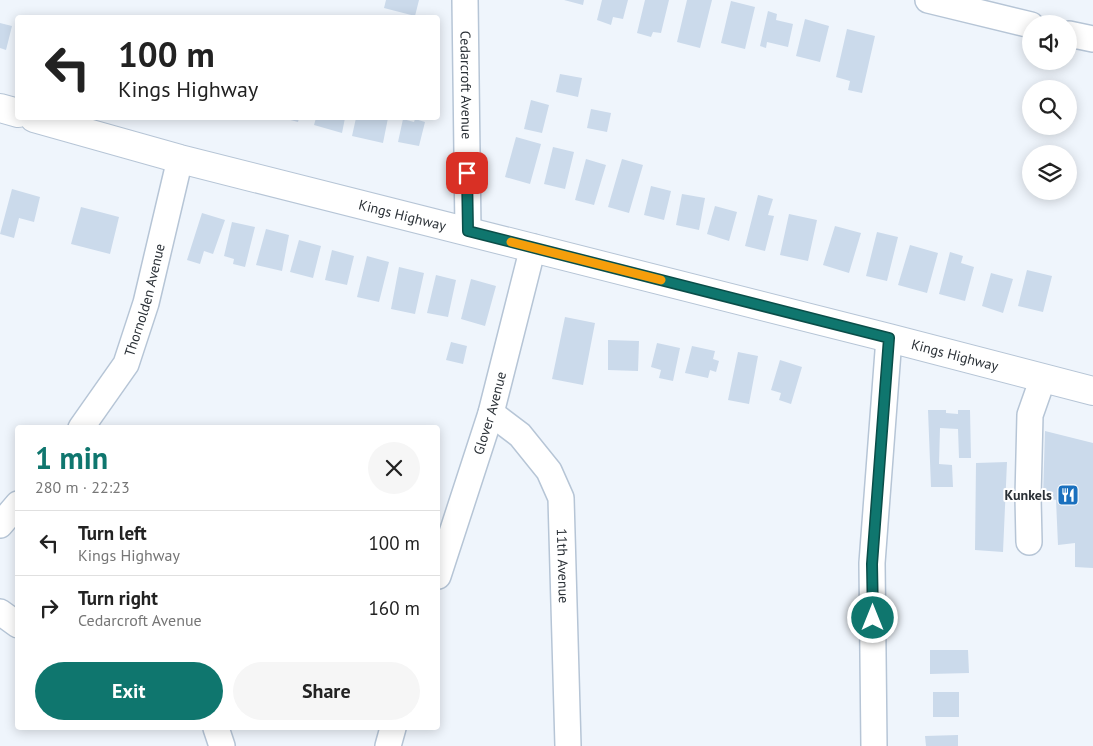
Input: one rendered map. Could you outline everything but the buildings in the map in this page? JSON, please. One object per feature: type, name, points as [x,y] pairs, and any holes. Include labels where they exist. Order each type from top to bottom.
[{"type":"main road","points":[[0,108],[15,112]]},
{"type":"main road","name":"Kings Highway","points":[[41,120],[180,159],[533,247],[1093,391]]},
{"type":"street","name":"Cedarcroft Avenue","points":[[465,0],[468,231]]},
{"type":"street","points":[[928,0],[1022,23]]},
{"type":"street","points":[[1077,36],[1093,39]]},
{"type":"street","name":"Thornolden Avenue","points":[[83,425],[126,364],[146,304],[180,159]]},
{"type":"street","name":"Glover Avenue","points":[[440,570],[491,412],[533,247]]},
{"type":"street","points":[[874,746],[872,564],[889,338]]},
{"type":"street","points":[[1029,542],[1030,415],[1043,378]]},
{"type":"street","name":"11th Avenue","points":[[491,412],[520,435],[549,471],[561,498],[568,746]]},
{"type":"street","points":[[0,525],[15,508]]},
{"type":"street","points":[[0,612],[15,623]]},
{"type":"street","points":[[217,730],[222,746]]},
{"type":"street","points":[[388,746],[392,730]]},
{"type":"slow traffic","points":[[511,242],[661,280]]},
{"type":"place","name":"Kunkels","points":[[1068,495]]},
{"type":"route","points":[[467,173],[468,231],[889,338],[872,564],[873,618]]}]
